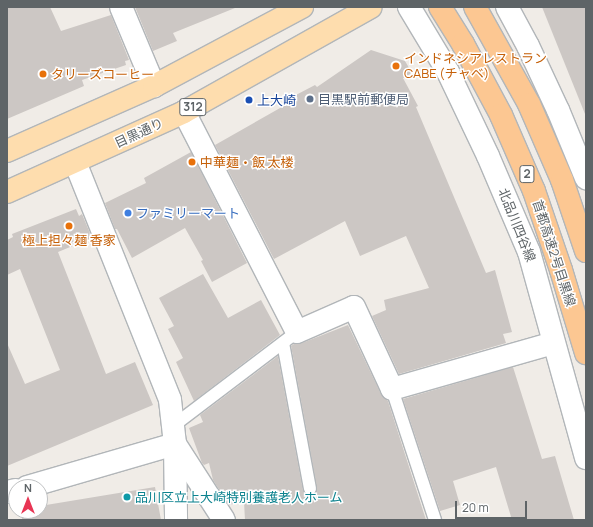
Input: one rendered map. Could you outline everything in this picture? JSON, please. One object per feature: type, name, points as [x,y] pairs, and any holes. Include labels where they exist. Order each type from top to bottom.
[{"type":"highway","name":"首都高速2号目黒線","points":[[440,7],[463,44],[501,115],[534,191],[586,353]]},
{"type":"highway","name":"2","points":[[475,7],[529,104],[562,180],[586,251]]},
{"type":"main road","points":[[7,151],[154,86],[302,7]]},
{"type":"main road","name":"目黒通り","points":[[7,192],[184,112],[371,7]]},
{"type":"street","points":[[121,7],[154,86]]},
{"type":"street","name":"北品川四谷線","points":[[409,7],[448,72],[488,156],[529,252],[586,458]]},
{"type":"street","points":[[507,7],[528,46],[555,103],[586,178]]},
{"type":"street","points":[[184,112],[290,337],[354,307],[392,389],[553,343]]},
{"type":"street","points":[[75,162],[170,400],[174,435],[176,520]]},
{"type":"street","points":[[48,480],[174,435]]},
{"type":"street","points":[[174,435],[224,520]]},
{"type":"lane","points":[[174,435],[290,337]]},
{"type":"lane","points":[[290,337],[310,489]]},
{"type":"lane","points":[[392,389],[435,520]]},
{"type":"building","points":[[7,7],[50,7],[61,31],[111,15],[129,60],[125,61],[126,65],[82,80],[84,86],[7,119]]},
{"type":"building","points":[[135,7],[235,8],[173,33],[177,41],[153,51]]},
{"type":"building","points":[[542,7],[586,7],[585,114]]},
{"type":"building","points":[[371,50],[405,61],[412,73],[403,78],[418,106],[416,107],[486,273],[495,270],[512,332],[503,334],[506,343],[399,374],[372,316],[386,310],[384,300],[429,288],[406,236],[360,256],[345,221],[274,259],[215,145],[296,99],[294,96],[315,85],[317,87]]},
{"type":"building","points":[[191,152],[247,263],[212,282],[201,261],[203,260],[185,228],[132,258],[117,229],[115,229],[105,203],[146,183],[144,178]]},
{"type":"building","points":[[76,209],[79,216],[82,214],[92,238],[58,252],[106,374],[135,362],[153,405],[7,466],[7,343],[25,384],[60,370],[20,269],[7,275],[7,240],[13,237],[12,234]]},
{"type":"building","points":[[203,274],[228,318],[261,300],[280,335],[194,401],[176,362],[183,358],[168,329],[174,326],[159,298]]},
{"type":"building","points":[[348,325],[381,394],[388,401],[426,520],[245,520],[244,502],[229,505],[213,480],[209,463],[204,465],[202,463],[189,428],[203,422],[200,415],[278,356],[303,490],[307,496],[315,495],[317,488],[291,346]]},
{"type":"building","points":[[513,367],[542,459],[555,456],[574,520],[512,520],[496,467],[453,481],[460,505],[440,511],[403,399]]},
{"type":"building","name":"品川区立上大崎特別養護老人ホーム","points":[[155,487],[161,520],[22,520],[48,519],[48,505]]},
{"type":"place","name":"インドネシアレストラン CABE (チャベ)","points":[[396,66]]},
{"type":"place","name":"タリーズコーヒー","points":[[43,74]]},
{"type":"place","name":"目黒駅前郵便局","points":[[310,99]]},
{"type":"place","name":"上大崎","points":[[249,100]]},
{"type":"place","name":"中華麺・飯 太楼","points":[[192,162]]},
{"type":"place","name":"ファミリーマート","points":[[128,213]]},
{"type":"place","name":"極上担々麺 香家","points":[[69,226]]},
{"type":"place","name":"品川区立上大崎特別養護老人ホーム","points":[[127,497]]}]
